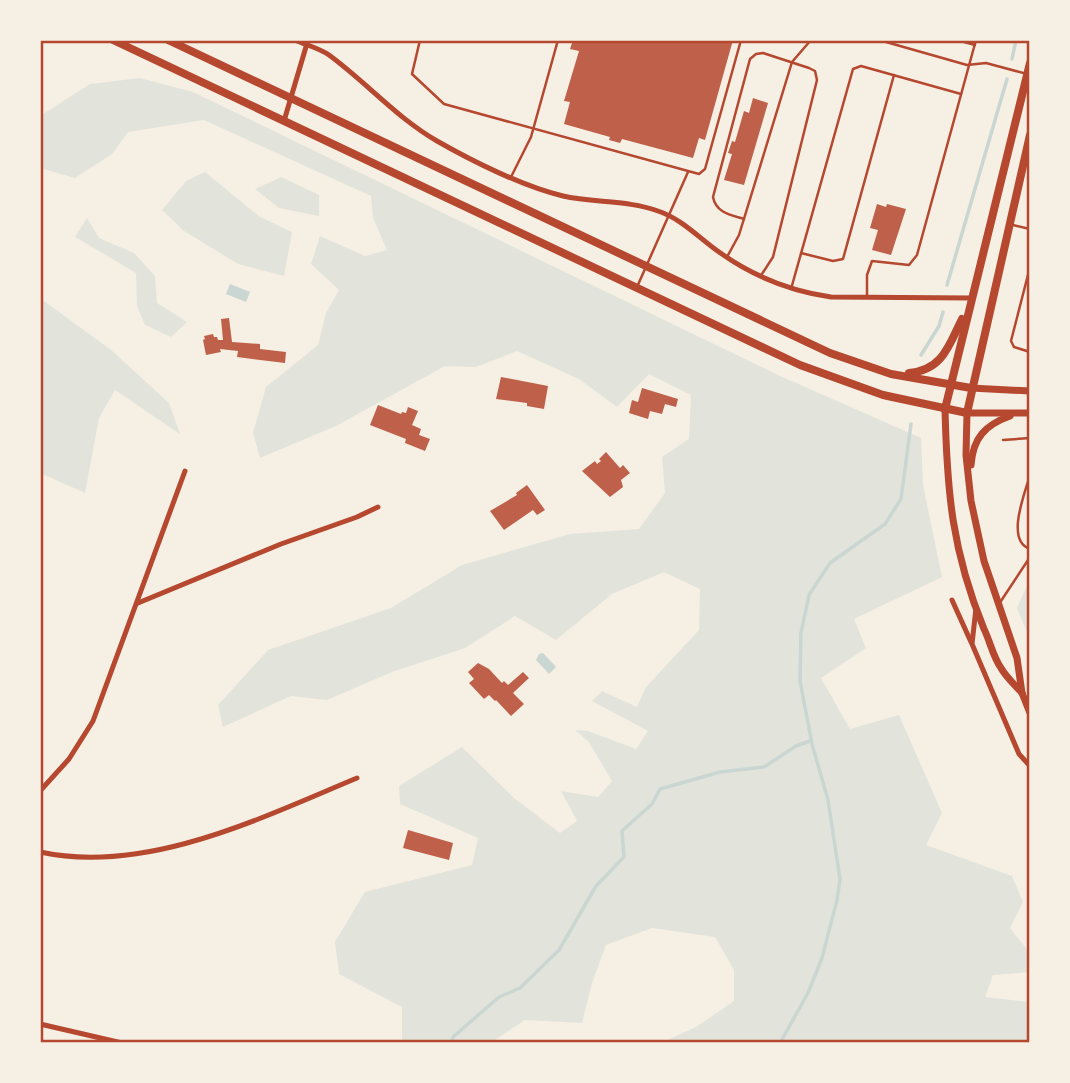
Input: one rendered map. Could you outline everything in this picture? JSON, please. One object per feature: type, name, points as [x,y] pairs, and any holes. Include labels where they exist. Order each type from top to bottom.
[{"type":"main road","points":[[113,40],[800,365],[883,395],[967,413],[1030,135]]},
{"type":"main road","points":[[168,40],[830,353],[891,374],[971,388]]},
{"type":"main road","points":[[945,409],[1030,63]]},
{"type":"main road","points":[[891,374],[922,372],[935,365],[970,302]]},
{"type":"street","points":[[295,40],[308,43],[327,54],[423,132],[456,151],[511,177],[560,195],[644,207],[669,216],[760,278],[791,289],[831,297],[970,302]]},
{"type":"street","points":[[284,121],[308,43]]},
{"type":"street","points":[[971,388],[1030,391]]},
{"type":"street","points":[[945,409],[945,457],[951,515],[959,554],[976,608],[1001,668],[1022,693]]},
{"type":"street","points":[[1030,413],[967,413],[966,455],[971,501],[984,561],[1017,658],[1022,693],[1030,713]]},
{"type":"street","points":[[971,501],[971,462],[975,441],[991,424],[1015,414]]},
{"type":"street","points":[[40,791],[69,759],[93,721],[185,471]]},
{"type":"street","points":[[137,604],[378,507]]},
{"type":"street","points":[[952,600],[1019,754],[1030,766]]},
{"type":"street","points":[[972,645],[976,608]]},
{"type":"street","points":[[40,852],[104,857],[167,850],[199,841],[357,779]]},
{"type":"street","points":[[40,1024],[122,1043]]},
{"type":"lane","points":[[420,40],[412,74],[444,104],[699,174],[705,169],[741,40]]},
{"type":"lane","points":[[511,177],[534,128],[558,40]]},
{"type":"lane","points":[[727,257],[739,235],[792,62],[811,40]]},
{"type":"lane","points":[[879,40],[969,65],[986,62],[1028,74]]},
{"type":"lane","points":[[867,297],[867,275],[872,261],[909,265],[917,255],[975,43],[957,40]]},
{"type":"lane","points":[[744,219],[724,212],[717,207],[713,197],[750,59],[755,54],[763,53],[815,71],[817,80],[773,257],[760,278]]},
{"type":"lane","points":[[791,289],[850,74],[856,66],[961,94]]},
{"type":"lane","points":[[801,253],[838,262],[843,259],[894,75]]},
{"type":"lane","points":[[637,287],[688,171]]},
{"type":"lane","points":[[1010,224],[1030,229]]},
{"type":"lane","points":[[1030,267],[1011,341],[1014,348],[1030,352]]},
{"type":"lane","points":[[1003,440],[1030,438]]},
{"type":"lane","points":[[1030,475],[1017,526],[1018,538],[1030,549]]},
{"type":"lane","points":[[999,604],[1030,557]]},
{"type":"shaded area","points":[[140,78],[193,92],[778,375],[921,438],[923,485],[942,577],[854,619],[866,648],[821,678],[850,729],[899,715],[942,813],[926,845],[1012,876],[1023,902],[1010,928],[1030,953],[1030,972],[993,975],[985,997],[1030,1002],[1030,1043],[661,1043],[696,1027],[734,1001],[734,970],[715,937],[652,928],[606,945],[592,983],[582,1023],[525,1020],[496,1039],[495,1043],[402,1043],[402,1007],[339,974],[335,942],[365,892],[472,865],[478,838],[400,804],[399,786],[462,747],[514,798],[560,833],[577,821],[561,791],[598,797],[612,781],[589,742],[575,730],[588,731],[636,749],[648,731],[592,701],[602,691],[637,707],[646,687],[699,630],[700,589],[664,572],[612,594],[556,640],[515,616],[465,648],[392,672],[327,700],[291,696],[223,727],[218,705],[268,650],[391,608],[462,565],[570,534],[639,529],[665,493],[662,457],[689,439],[691,395],[649,374],[617,407],[579,379],[517,351],[476,367],[445,366],[336,426],[260,458],[253,433],[266,387],[318,345],[326,313],[339,290],[311,264],[320,236],[365,256],[387,250],[373,218],[371,196],[204,120],[128,132],[112,154],[75,178],[40,168],[40,116],[90,84]]},
{"type":"shaded area","points":[[205,172],[260,217],[292,232],[284,276],[238,264],[184,231],[162,210],[186,181]]},
{"type":"shaded area","points":[[281,177],[319,195],[319,216],[279,208],[255,189]]},
{"type":"shaded area","points":[[87,218],[99,238],[134,253],[155,276],[157,303],[187,322],[171,337],[145,325],[137,306],[136,273],[75,237]]},
{"type":"shaded area","points":[[230,284],[250,292],[246,302],[226,294]]},
{"type":"shaded area","points":[[40,298],[111,350],[169,403],[180,434],[115,390],[99,418],[85,493],[40,473]]},
{"type":"shaded area","points":[[1030,579],[1030,640],[1017,608]]},
{"type":"shaded area","points":[[543,653],[556,667],[549,674],[536,660],[539,654]]},
{"type":"building","points":[[573,40],[733,40],[705,140],[699,138],[693,158],[622,139],[620,143],[609,140],[610,137],[564,124],[570,102],[564,101],[579,51],[570,49]]},
{"type":"building","points":[[753,98],[768,103],[744,185],[724,180],[732,154],[728,153],[732,141],[735,142],[744,111],[749,113]]},
{"type":"building","points":[[877,204],[906,209],[891,255],[872,250],[878,230],[870,228]]},
{"type":"building","points":[[229,318],[232,342],[260,344],[260,349],[286,352],[285,363],[237,357],[238,351],[220,349],[221,352],[206,355],[204,336],[213,334],[218,340],[223,340],[221,319]]},
{"type":"building","points":[[501,377],[548,386],[544,409],[527,406],[527,403],[496,399]]},
{"type":"building","points":[[642,388],[678,399],[676,407],[665,404],[662,414],[650,411],[648,419],[629,413],[632,400],[638,402]]},
{"type":"building","points":[[378,405],[401,414],[406,413],[408,407],[418,411],[412,425],[421,429],[419,435],[430,439],[425,451],[405,443],[406,439],[370,425]]},
{"type":"building","points":[[606,452],[620,468],[623,465],[630,473],[621,480],[623,487],[610,497],[582,471],[595,461],[597,464],[601,461],[599,459]]},
{"type":"building","points":[[527,485],[545,510],[537,515],[533,510],[504,530],[490,511],[517,495],[516,493]]},
{"type":"building","points":[[478,663],[508,685],[523,672],[529,678],[513,693],[524,704],[511,716],[489,695],[484,699],[469,683],[474,679],[468,672]]},
{"type":"building","points":[[408,830],[453,843],[449,860],[403,848]]},
{"type":"waterway","points":[[1012,59],[1016,40]]},
{"type":"waterway","points":[[947,285],[1007,79]]},
{"type":"waterway","points":[[921,355],[939,326],[943,312]]},
{"type":"waterway","points":[[780,1043],[808,993],[822,958],[840,879],[828,800],[812,744],[800,681],[801,633],[809,595],[830,563],[885,524],[901,499],[911,424]]},
{"type":"waterway","points":[[452,1043],[453,1037],[499,997],[520,988],[559,950],[596,886],[624,857],[622,831],[652,804],[660,789],[720,772],[764,767],[796,746],[810,741]]}]
